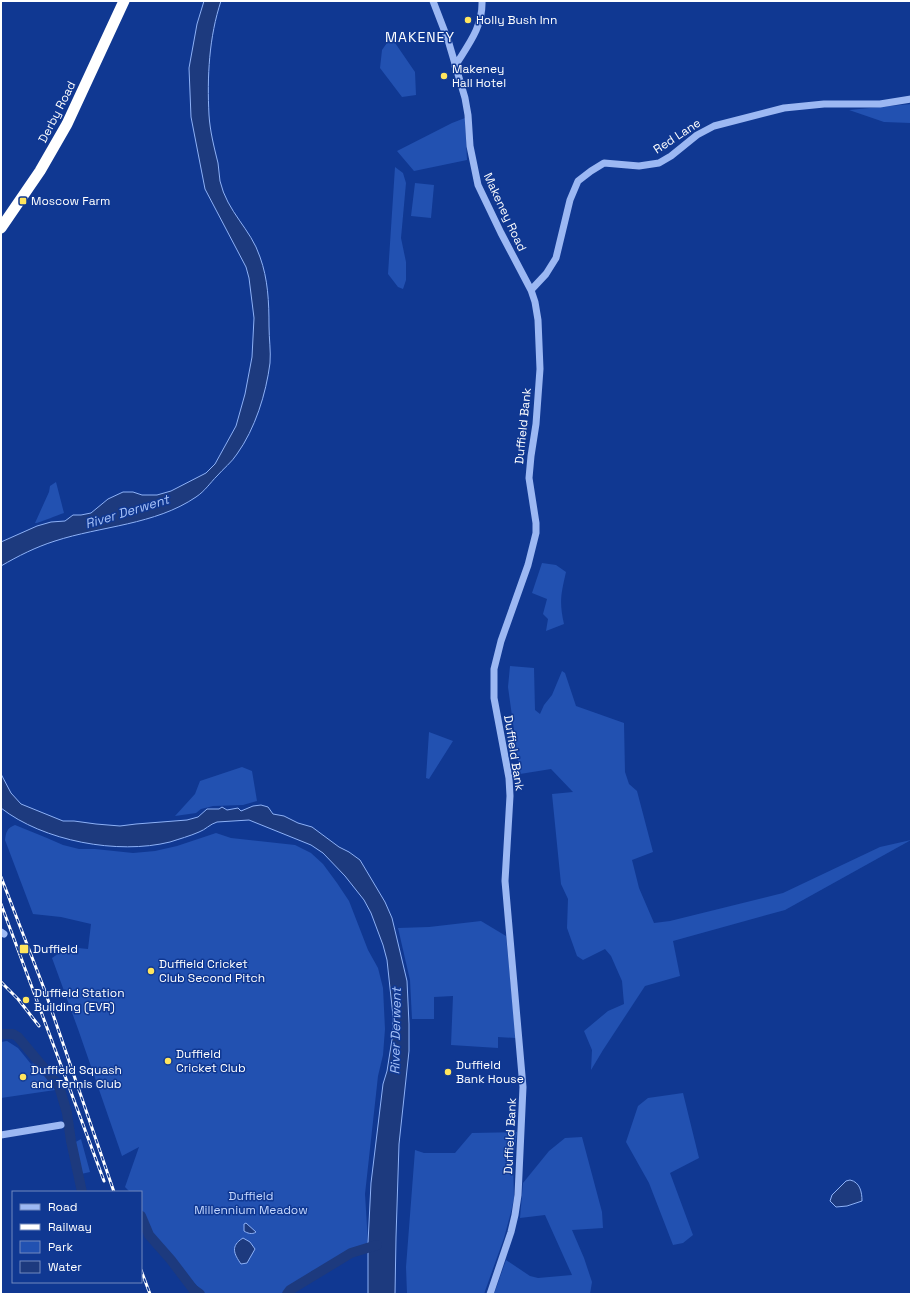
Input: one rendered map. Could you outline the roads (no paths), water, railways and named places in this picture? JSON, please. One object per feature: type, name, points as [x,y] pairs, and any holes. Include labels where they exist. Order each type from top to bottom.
[{"type":"highway","name":"Derby Road","points":[[1,228],[40,171],[66,124],[124,1]]},
{"type":"street","name":"Makeney Road","points":[[433,1],[455,66],[467,108],[470,146],[478,185],[531,290]]},
{"type":"street","points":[[455,66],[476,34],[482,9],[482,1]]},
{"type":"street","name":"Red Lane","points":[[531,290],[546,274],[556,258],[570,200],[578,181],[604,163],[639,166],[659,163],[671,156],[697,135],[714,126],[784,108],[824,104],[880,104],[911,99]]},
{"type":"street","name":"Duffield Bank","points":[[490,1294],[516,1215],[523,1087],[505,882],[510,796],[509,778],[497,718],[493,682],[496,656],[528,566],[536,533],[536,523],[529,478],[536,424],[540,369],[538,320],[531,290]]},
{"type":"street","points":[[1,1135],[61,1125]]},
{"type":"water","name":"River Derwent","points":[[204,1],[221,1],[211,43],[208,86],[212,139],[218,163],[220,181],[228,202],[256,247],[263,265],[268,291],[270,363],[266,387],[259,411],[249,434],[235,457],[205,490],[196,497],[163,514],[48,543],[1,566],[1,542],[37,526],[51,522],[65,521],[73,515],[91,513],[108,499],[123,492],[133,492],[142,495],[157,495],[171,491],[206,473],[215,464],[236,426],[245,394],[252,357],[254,318],[249,278],[246,267],[205,189],[191,117],[189,68],[197,24]]},
{"type":"water","name":"River Derwent","points":[[1,774],[11,793],[21,804],[63,821],[120,826],[187,820],[198,817],[207,809],[219,809],[222,807],[227,810],[238,808],[241,811],[253,806],[261,805],[268,807],[273,814],[284,816],[298,823],[312,827],[360,860],[385,902],[392,918],[407,981],[409,1051],[399,1144],[395,1294],[368,1294],[368,1243],[371,1183],[383,1084],[387,1071],[393,1033],[393,1016],[387,960],[371,913],[364,900],[345,876],[323,853],[311,845],[249,820],[217,822],[188,836],[170,842],[150,846],[105,846],[59,837],[18,819],[1,808]]},
{"type":"water","points":[[850,1180],[856,1183],[860,1188],[862,1201],[847,1206],[836,1207],[830,1201],[832,1195],[846,1181]]},
{"type":"water","points":[[246,1223],[256,1232],[251,1234],[244,1231],[244,1224]]},
{"type":"water","points":[[243,1238],[250,1242],[255,1249],[247,1263],[241,1264],[234,1250],[236,1244]]},
{"type":"waterway","points":[[1,1034],[13,1034],[18,1037],[59,1086],[67,1113],[71,1141],[82,1191]]},
{"type":"waterway","points":[[142,1218],[149,1235],[171,1260],[193,1289],[200,1294]]},
{"type":"waterway","points":[[287,1294],[290,1290],[351,1253],[377,1245]]},
{"type":"railway","points":[[1,877],[45,991],[114,1191]]},
{"type":"railway","points":[[1,904],[104,1181]]},
{"type":"railway","points":[[1,982],[18,999],[39,1026]]},
{"type":"railway","points":[[142,1273],[150,1294]]},
{"type":"place","name":"Holly Bush Inn","points":[[468,20]]},
{"type":"place","name":"Makeney Hall Hotel","points":[[444,76]]},
{"type":"place","name":"Moscow Farm","points":[[23,201]]},
{"type":"place","name":"Duffield","points":[[24,949]]},
{"type":"place","name":"Duffield Cricket Club Second Pitch","points":[[151,971]]},
{"type":"place","name":"Duffield Station Building (EVR)","points":[[26,1000]]},
{"type":"place","name":"Duffield Cricket Club","points":[[168,1061]]},
{"type":"place","name":"Duffield Bank House","points":[[448,1072]]},
{"type":"place","name":"Duffield Squash and Tennis Club","points":[[23,1077]]},
{"type":"district","name":"MAKENEY","points":[[420,37]]},
{"type":"park label","name":"Duffield Millennium Meadow","points":[[251,1203]]}]
